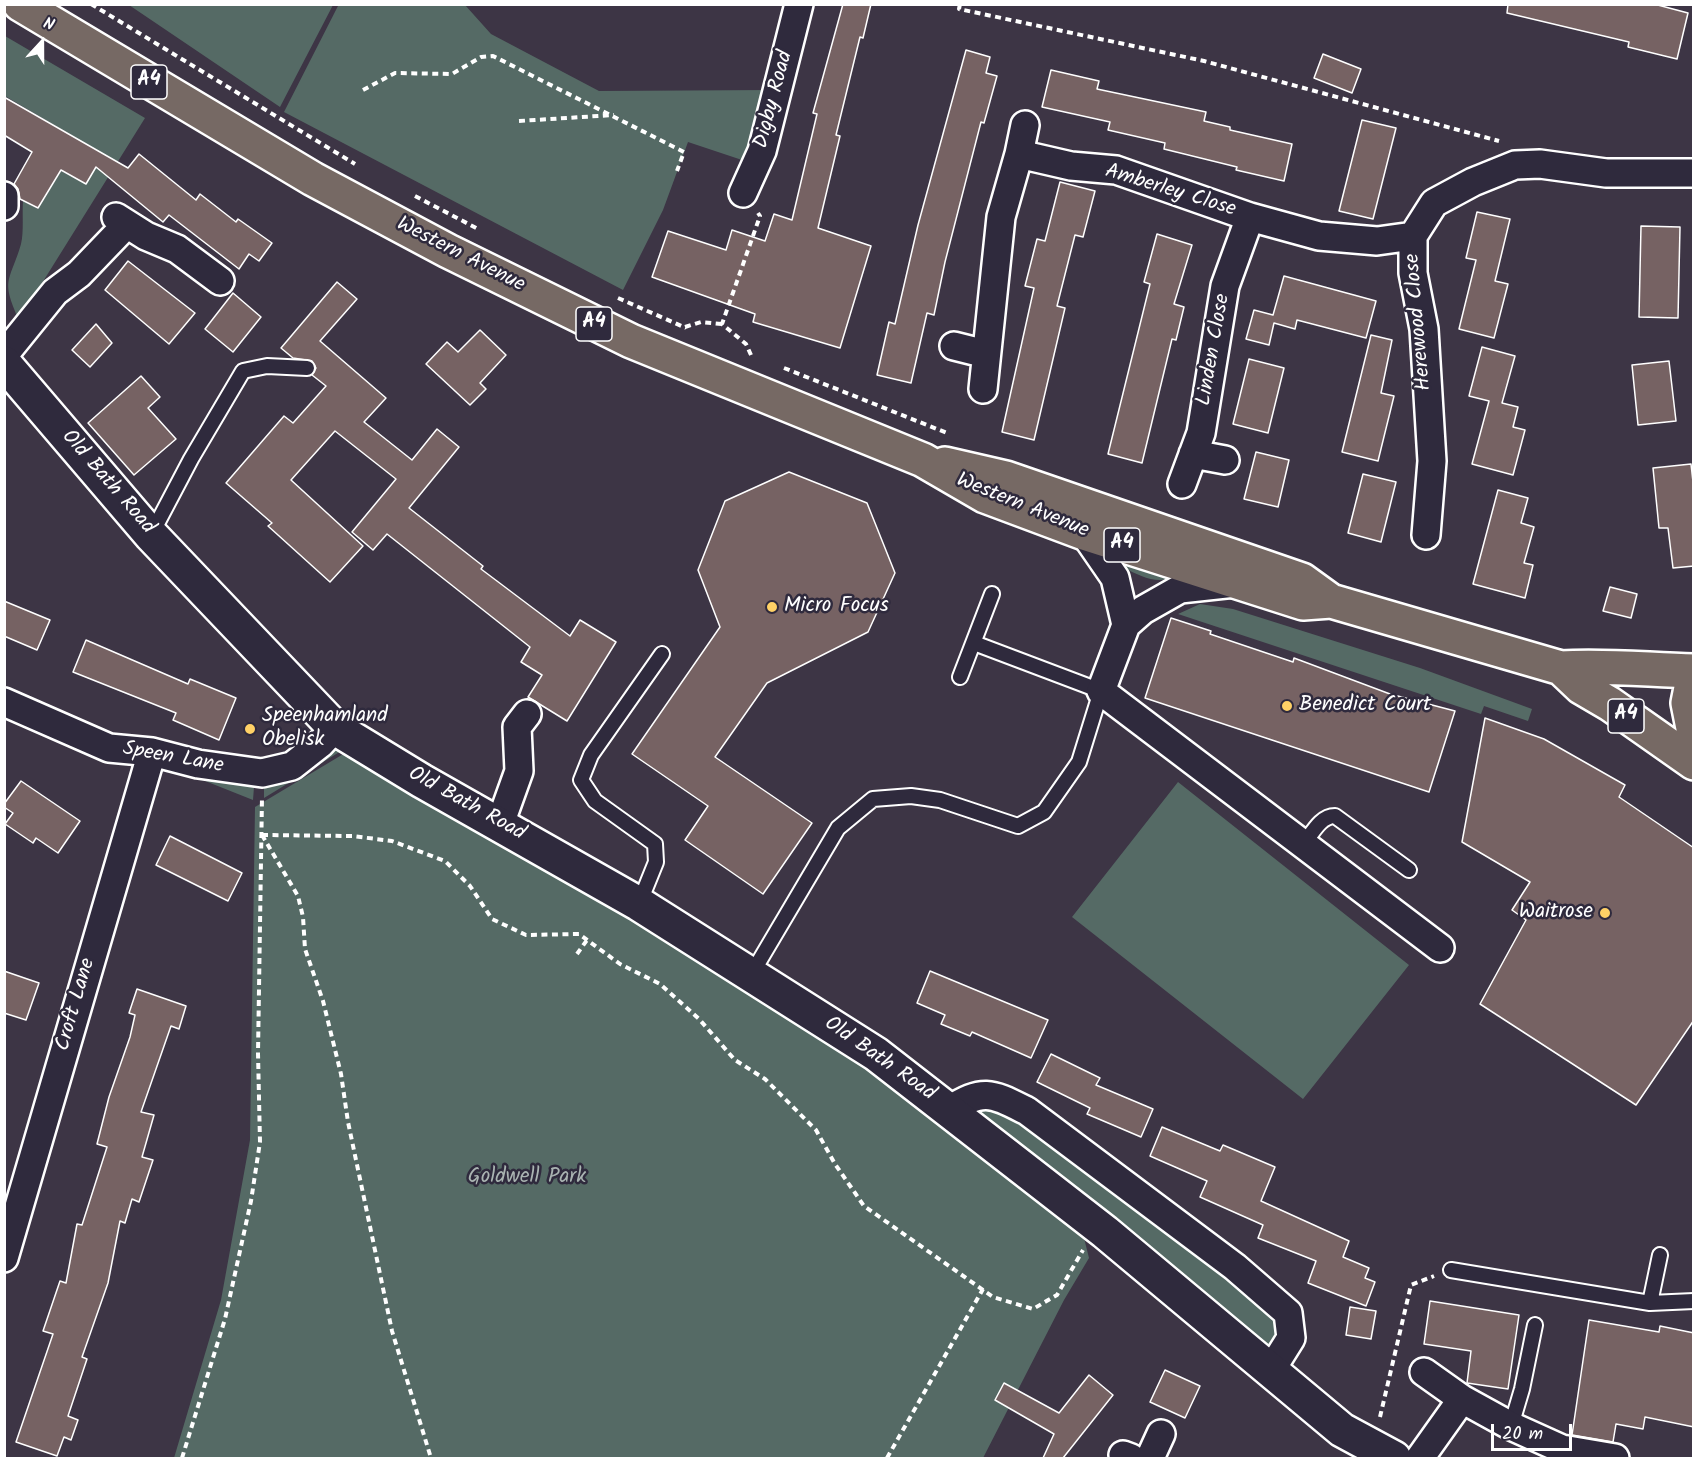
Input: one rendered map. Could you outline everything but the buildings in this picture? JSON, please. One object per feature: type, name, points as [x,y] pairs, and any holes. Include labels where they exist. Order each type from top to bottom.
[{"type":"main road","name":"Western Avenue","points":[[20,4],[304,174],[448,251],[631,341],[923,460],[985,496],[1084,534],[1304,603],[1331,601]]},
{"type":"main road","name":"Western Avenue","points":[[923,460],[977,469],[1006,478],[1302,580],[1331,601],[1561,668],[1593,666],[1625,670],[1694,672]]},
{"type":"main road","name":"Western Avenue","points":[[1561,668],[1581,687],[1610,704],[1694,763]]},
{"type":"main road","name":"A4","points":[[1694,672],[1688,703],[1694,733]]},
{"type":"street","name":"Digby Road","points":[[743,193],[762,151],[799,4]]},
{"type":"street","points":[[983,389],[1001,217],[1025,125]]},
{"type":"street","name":"Amberley Close","points":[[1019,154],[1071,166],[1116,170],[1250,217],[1319,236],[1377,241],[1413,236]]},
{"type":"street","name":"Herewood Close","points":[[1426,535],[1432,461],[1424,329],[1413,273],[1413,236],[1434,203],[1473,182],[1515,165],[1540,164],[1606,173],[1694,173]]},
{"type":"street","points":[[4,196],[4,206]]},
{"type":"street","name":"Linden Close","points":[[1182,484],[1201,433],[1225,286],[1250,217]]},
{"type":"street","points":[[4,355],[55,292],[79,274],[121,221],[177,249],[220,281]]},
{"type":"street","points":[[954,346],[986,354]]},
{"type":"street","name":"Old Bath Road","points":[[4,363],[152,535],[335,728],[422,781],[639,904],[876,1054],[1097,1227],[1342,1430],[1383,1453]]},
{"type":"street","points":[[1193,454],[1225,460]]},
{"type":"street","points":[[1084,534],[1115,578],[1126,625]]},
{"type":"street","points":[[1237,583],[1180,589],[1156,601],[1126,625],[1101,691],[1440,948]]},
{"type":"street","name":"Speen Lane","points":[[4,702],[109,748],[152,752],[198,764],[262,773],[292,766],[320,744],[335,728]]},
{"type":"street","points":[[500,824],[519,771],[517,727],[527,714]]},
{"type":"street","name":"Croft Lane","points":[[4,1258],[152,752]]},
{"type":"street","name":"Old Bath Road","points":[[949,1110],[969,1098],[983,1094],[1005,1100],[1027,1111],[1235,1267],[1288,1313],[1291,1338],[1270,1370]]},
{"type":"street","points":[[1424,1372],[1462,1399],[1511,1426],[1562,1449],[1616,1458]]},
{"type":"street","points":[[1420,1458],[1462,1399]]},
{"type":"street","points":[[1150,1458],[1161,1434]]},
{"type":"lane","points":[[152,535],[191,459],[243,371],[267,366],[307,368]]},
{"type":"lane","points":[[960,677],[992,594]]},
{"type":"lane","points":[[751,975],[838,828],[873,799],[911,796],[940,800],[1018,826],[1044,812],[1079,762],[1101,691],[974,643]]},
{"type":"lane","points":[[639,904],[656,862],[655,844],[595,801],[580,780],[591,755],[662,654]]},
{"type":"lane","points":[[1304,845],[1322,820],[1328,816],[1335,816],[1409,870]]},
{"type":"lane","points":[[1650,1303],[1660,1255]]},
{"type":"lane","points":[[1451,1270],[1650,1303],[1694,1301]]},
{"type":"lane","points":[[1511,1426],[1522,1389],[1535,1325]]},
{"type":"path","points":[[92,4],[361,168]]},
{"type":"path","points":[[960,4],[959,9],[1204,61],[1501,142]]},
{"type":"path","points":[[363,90],[395,73],[452,74],[481,57],[493,56],[615,115],[684,152],[677,171]]},
{"type":"path","points":[[519,122],[615,115]]},
{"type":"path","points":[[722,324],[760,216],[743,193]]},
{"type":"path","points":[[412,195],[482,231]]},
{"type":"path","points":[[609,294],[694,332]]},
{"type":"path","points":[[684,327],[701,322],[722,324],[746,344],[751,355]]},
{"type":"path","points":[[182,1458],[225,1319],[251,1201],[260,1142],[258,1053],[262,773]]},
{"type":"path","points":[[262,835],[351,836],[392,841],[446,861],[470,886],[492,920],[526,935],[579,934],[621,964],[660,984],[699,1019],[735,1060],[765,1079],[816,1130],[835,1164],[864,1206],[993,1297],[1033,1309],[1057,1294],[1097,1227]]},
{"type":"path","points":[[262,835],[298,896],[303,917],[305,948],[323,1001],[341,1074],[348,1122],[392,1330],[431,1458]]},
{"type":"path","points":[[577,954],[587,940]]},
{"type":"path","points":[[1383,1453],[1411,1285],[1451,1270]]},
{"type":"path","points":[[886,1458],[983,1289]]},
{"type":"green space","points":[[339,4],[465,5],[491,34],[599,91],[771,90],[751,163],[688,142],[663,210],[623,290],[284,112]]},
{"type":"green space","points":[[129,5],[333,5],[280,107]]},
{"type":"green space","points":[[5,36],[145,118],[19,320],[8,288],[22,239],[23,201],[38,209],[61,171],[86,184],[103,154],[5,96]]},
{"type":"green space","points":[[1117,554],[1177,575],[1164,580],[1144,577],[1123,567]]},
{"type":"green space","points":[[1200,604],[1233,609],[1420,668],[1532,709],[1528,721],[1484,706],[1481,714],[1178,614]]},
{"type":"green space","points":[[321,745],[351,745],[264,798],[264,775]]},
{"type":"green space","name":"Goldwell Park","points":[[350,750],[631,912],[868,1066],[1084,1238],[1089,1258],[1064,1300],[983,1458],[174,1458],[221,1300],[250,1140],[255,807]]},
{"type":"green space","points":[[155,761],[255,774],[253,800]]},
{"type":"green space","points":[[1178,782],[1409,965],[1303,1099],[1072,917]]},
{"type":"green space","points":[[983,1095],[1287,1314],[1270,1367],[950,1111]]},
{"type":"place","name":"Micro Focus","points":[[772,607]]},
{"type":"place","name":"Benedict Court","points":[[1287,706]]},
{"type":"place","name":"Speenhamland Obelisk","points":[[250,729]]},
{"type":"place","name":"Waitrose","points":[[1605,913]]}]
